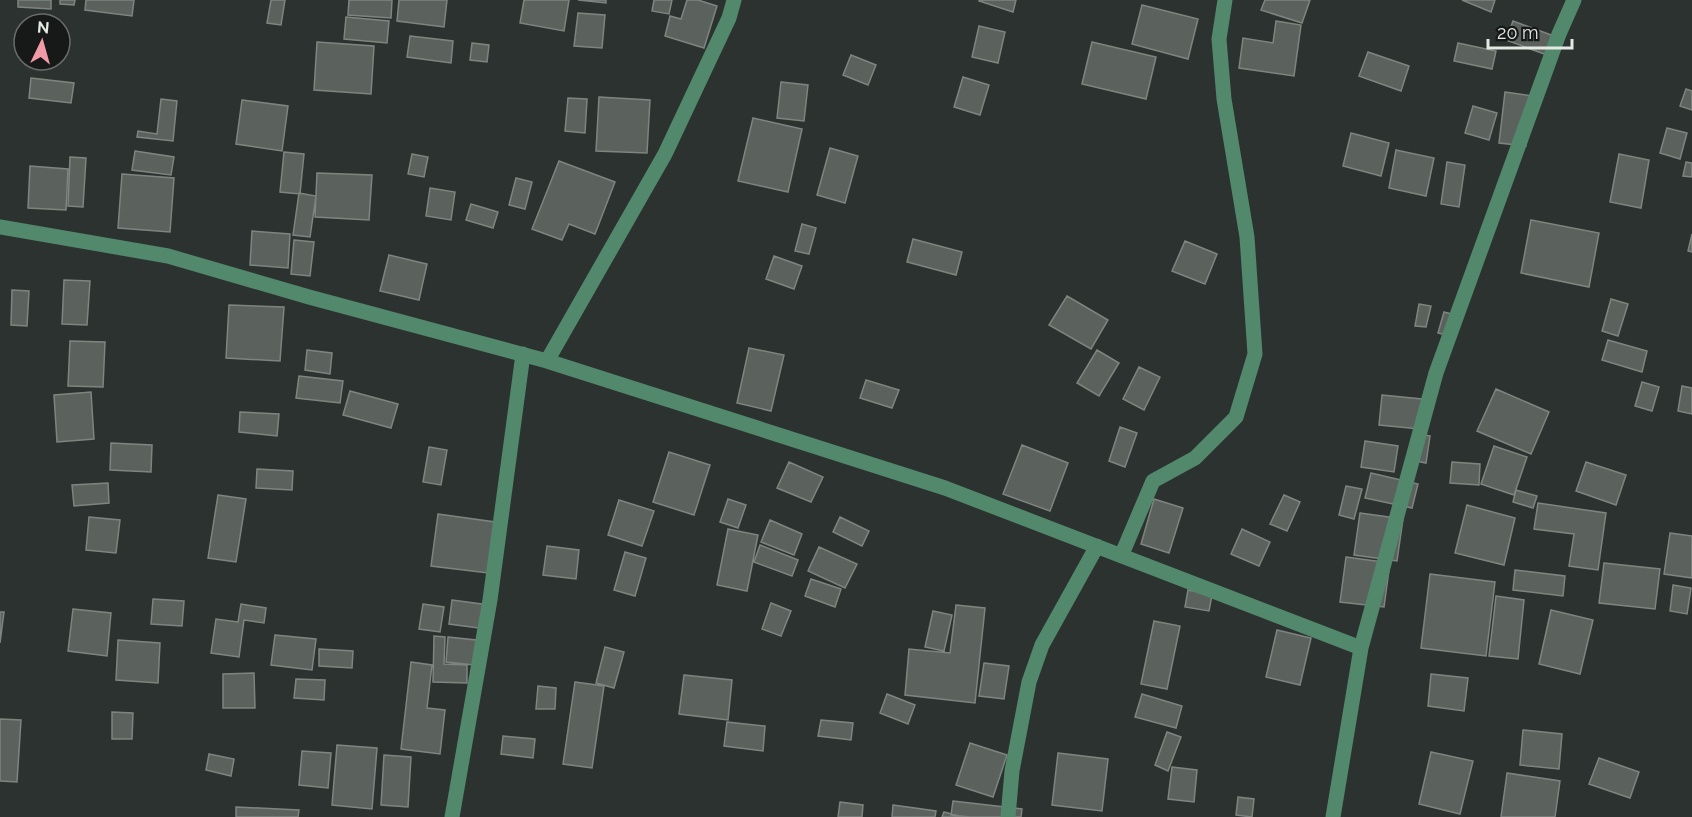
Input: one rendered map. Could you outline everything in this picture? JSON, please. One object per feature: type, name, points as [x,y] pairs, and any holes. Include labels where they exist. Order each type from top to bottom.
[{"type":"street","points":[[547,361],[665,154],[729,18],[734,0]]},
{"type":"street","points":[[1122,554],[1152,481],[1195,458],[1236,417],[1255,354],[1247,237],[1224,99],[1219,39],[1225,0]]},
{"type":"street","points":[[1333,817],[1361,648],[1436,373],[1559,34],[1574,0]]},
{"type":"street","points":[[0,227],[168,256],[309,297],[547,361],[945,488],[1122,554],[1361,648]]},
{"type":"street","points":[[452,817],[490,600],[523,354]]},
{"type":"street","points":[[1008,817],[1012,771],[1032,673],[1042,645],[1097,546]]},
{"type":"building","points":[[18,0],[51,0],[51,9],[18,7]]},
{"type":"building","points":[[60,0],[75,0],[74,5],[60,4]]},
{"type":"building","points":[[86,0],[134,0],[132,16],[85,10]]},
{"type":"building","points":[[271,0],[285,0],[281,25],[267,23]]},
{"type":"building","points":[[349,0],[392,0],[391,18],[348,15]]},
{"type":"building","points":[[399,0],[447,0],[444,27],[397,21]]},
{"type":"building","points":[[524,0],[569,0],[564,31],[520,23]]},
{"type":"building","points":[[578,0],[606,0],[606,3]]},
{"type":"building","points":[[654,0],[672,0],[669,14],[652,11]]},
{"type":"building","points":[[687,0],[698,0],[717,6],[704,48],[665,36],[670,16],[681,19]]},
{"type":"building","points":[[980,0],[1016,0],[1013,12]]},
{"type":"building","points":[[1265,0],[1310,0],[1302,23],[1261,10]]},
{"type":"building","points":[[1462,0],[1495,0],[1491,12]]},
{"type":"building","points":[[1142,5],[1198,19],[1188,59],[1132,44]]},
{"type":"building","points":[[578,13],[605,15],[602,48],[574,46]]},
{"type":"building","points":[[346,17],[389,21],[387,43],[344,39]]},
{"type":"building","points":[[1276,21],[1301,25],[1294,76],[1239,68],[1243,38],[1273,43]]},
{"type":"building","points":[[1513,21],[1554,36],[1547,55],[1506,40]]},
{"type":"building","points":[[979,26],[1005,32],[998,63],[972,57]]},
{"type":"building","points":[[410,36],[453,41],[451,63],[407,57]]},
{"type":"building","points":[[317,42],[374,46],[371,94],[314,90]]},
{"type":"building","points":[[1092,42],[1156,57],[1146,99],[1082,84]]},
{"type":"building","points":[[472,43],[489,45],[487,62],[470,60]]},
{"type":"building","points":[[1458,43],[1496,51],[1492,69],[1454,61]]},
{"type":"building","points":[[1368,52],[1409,66],[1401,91],[1359,76]]},
{"type":"building","points":[[851,55],[876,65],[868,85],[843,75]]},
{"type":"building","points":[[963,77],[989,85],[980,115],[954,107]]},
{"type":"building","points":[[31,78],[74,83],[71,103],[29,98]]},
{"type":"building","points":[[781,82],[808,85],[804,121],[777,118]]},
{"type":"building","points":[[1686,89],[1692,91],[1692,110],[1680,106]]},
{"type":"building","points":[[1505,92],[1532,96],[1526,146],[1499,143]]},
{"type":"building","points":[[599,97],[650,100],[647,153],[596,151]]},
{"type":"building","points":[[568,98],[587,99],[585,133],[565,131]]},
{"type":"building","points":[[161,99],[177,101],[173,141],[137,137],[138,131],[157,134]]},
{"type":"building","points":[[242,100],[288,106],[282,151],[236,144]]},
{"type":"building","points":[[1473,106],[1497,113],[1489,140],[1465,133]]},
{"type":"building","points":[[753,118],[802,129],[788,192],[738,181]]},
{"type":"building","points":[[1667,128],[1687,133],[1680,159],[1660,153]]},
{"type":"building","points":[[1351,133],[1389,143],[1381,176],[1343,166]]},
{"type":"building","points":[[830,148],[858,156],[845,203],[817,195]]},
{"type":"building","points":[[1396,150],[1434,158],[1426,196],[1389,188]]},
{"type":"building","points":[[135,151],[174,157],[171,175],[132,170]]},
{"type":"building","points":[[284,152],[304,154],[300,194],[280,192]]},
{"type":"building","points":[[412,154],[428,157],[424,177],[408,174]]},
{"type":"building","points":[[1619,154],[1649,160],[1641,208],[1610,202]]},
{"type":"building","points":[[70,157],[86,158],[83,207],[68,206]]},
{"type":"building","points":[[559,161],[615,182],[595,234],[569,224],[562,240],[532,229]]},
{"type":"building","points":[[1447,162],[1465,165],[1459,207],[1441,204]]},
{"type":"building","points":[[1686,162],[1692,163],[1692,177],[1683,176]]},
{"type":"building","points":[[30,166],[68,169],[66,210],[28,208]]},
{"type":"building","points":[[317,173],[372,175],[369,220],[315,217]]},
{"type":"building","points":[[122,174],[174,178],[170,232],[118,228]]},
{"type":"building","points":[[516,178],[532,182],[525,209],[509,205]]},
{"type":"building","points":[[430,188],[455,192],[451,220],[426,216]]},
{"type":"building","points":[[299,193],[316,196],[310,237],[293,235]]},
{"type":"building","points":[[471,204],[498,212],[493,228],[466,220]]},
{"type":"building","points":[[1531,220],[1599,233],[1589,287],[1521,273]]},
{"type":"building","points":[[802,224],[816,228],[809,254],[795,251]]},
{"type":"building","points":[[252,231],[290,234],[288,268],[250,265]]},
{"type":"building","points":[[1692,234],[1692,252],[1688,251]]},
{"type":"building","points":[[913,239],[962,252],[956,275],[907,262]]},
{"type":"building","points":[[294,240],[314,242],[310,276],[291,274]]},
{"type":"building","points":[[1185,241],[1217,254],[1205,284],[1172,271]]},
{"type":"building","points":[[389,255],[427,264],[419,300],[380,291]]},
{"type":"building","points":[[774,256],[802,266],[794,289],[766,279]]},
{"type":"building","points":[[64,280],[90,281],[87,325],[62,324]]},
{"type":"building","points":[[12,290],[29,291],[27,326],[11,325]]},
{"type":"building","points":[[1067,296],[1108,320],[1091,349],[1049,325]]},
{"type":"building","points":[[1611,299],[1628,304],[1618,336],[1602,331]]},
{"type":"building","points":[[1419,304],[1431,306],[1426,327],[1415,326]]},
{"type":"building","points":[[229,305],[284,307],[280,361],[226,358]]},
{"type":"building","points":[[1444,312],[1460,316],[1454,337],[1438,333]]},
{"type":"building","points":[[1608,340],[1647,351],[1642,372],[1602,360]]},
{"type":"building","points":[[70,341],[105,342],[103,387],[68,386]]},
{"type":"building","points":[[749,348],[784,355],[771,411],[737,403]]},
{"type":"building","points":[[307,350],[332,353],[330,374],[305,370]]},
{"type":"building","points":[[1097,350],[1119,363],[1099,396],[1077,383]]},
{"type":"building","points":[[1139,367],[1160,377],[1144,410],[1123,399]]},
{"type":"building","points":[[299,376],[343,381],[340,403],[296,398]]},
{"type":"building","points":[[866,380],[899,390],[892,408],[860,398]]},
{"type":"building","points":[[1642,382],[1659,387],[1652,411],[1635,406]]},
{"type":"building","points":[[1682,386],[1692,388],[1692,414],[1678,411]]},
{"type":"building","points":[[1496,389],[1549,412],[1531,454],[1477,431]]},
{"type":"building","points":[[350,391],[398,404],[391,428],[343,415]]},
{"type":"building","points":[[91,392],[94,439],[57,442],[54,395]]},
{"type":"building","points":[[1382,395],[1422,399],[1419,429],[1379,425]]},
{"type":"building","points":[[240,412],[279,414],[277,436],[239,432]]},
{"type":"building","points":[[1120,427],[1137,433],[1125,467],[1109,461]]},
{"type":"building","points":[[1415,434],[1430,436],[1426,463],[1410,460]]},
{"type":"building","points":[[1365,441],[1398,446],[1394,472],[1361,467]]},
{"type":"building","points":[[111,443],[152,445],[151,472],[110,470]]},
{"type":"building","points":[[1022,445],[1068,463],[1050,511],[1003,494]]},
{"type":"building","points":[[1494,446],[1527,457],[1514,495],[1481,484]]},
{"type":"building","points":[[429,447],[447,450],[441,485],[423,482]]},
{"type":"building","points":[[669,452],[710,465],[694,515],[653,502]]},
{"type":"building","points":[[789,462],[823,477],[811,502],[777,488]]},
{"type":"building","points":[[1452,462],[1480,464],[1479,485],[1450,483]]},
{"type":"building","points":[[1586,462],[1626,475],[1616,505],[1576,491]]},
{"type":"building","points":[[257,469],[293,471],[292,490],[256,488]]},
{"type":"building","points":[[1371,473],[1418,484],[1412,508],[1365,498]]},
{"type":"building","points":[[108,483],[109,503],[74,506],[72,485]]},
{"type":"building","points":[[1346,486],[1362,489],[1354,519],[1339,515]]},
{"type":"building","points":[[1516,490],[1537,496],[1533,508],[1513,502]]},
{"type":"building","points":[[218,495],[246,499],[236,562],[208,558]]},
{"type":"building","points":[[1284,495],[1300,502],[1287,531],[1270,524]]},
{"type":"building","points":[[728,499],[746,505],[738,528],[720,522]]},
{"type":"building","points":[[1154,499],[1183,508],[1169,553],[1141,544]]},
{"type":"building","points":[[619,500],[654,511],[642,546],[608,535]]},
{"type":"building","points":[[1538,503],[1606,513],[1598,570],[1569,566],[1574,534],[1534,529]]},
{"type":"building","points":[[1467,505],[1515,518],[1504,565],[1455,553]]},
{"type":"building","points":[[1360,513],[1403,519],[1397,561],[1354,555]]},
{"type":"building","points":[[438,514],[495,522],[488,573],[431,566]]},
{"type":"building","points":[[89,517],[120,520],[116,553],[86,550]]},
{"type":"building","points":[[840,517],[869,531],[862,546],[833,532]]},
{"type":"building","points":[[770,520],[802,534],[794,555],[761,542]]},
{"type":"building","points":[[728,529],[758,535],[747,591],[717,585]]},
{"type":"building","points":[[1242,529],[1270,542],[1259,566],[1231,554]]},
{"type":"building","points":[[1670,533],[1692,536],[1692,578],[1664,574]]},
{"type":"building","points":[[760,545],[798,560],[792,576],[754,562]]},
{"type":"building","points":[[547,546],[579,550],[576,579],[543,575]]},
{"type":"building","points":[[819,547],[857,564],[845,588],[808,571]]},
{"type":"building","points":[[625,552],[646,558],[635,596],[614,590]]},
{"type":"building","points":[[1346,557],[1390,563],[1384,607],[1340,602]]},
{"type":"building","points":[[1604,563],[1660,569],[1655,609],[1599,603]]},
{"type":"building","points":[[1515,570],[1565,576],[1563,596],[1513,590]]},
{"type":"building","points":[[1430,574],[1495,582],[1486,656],[1421,648]]},
{"type":"building","points":[[811,579],[841,589],[835,607],[805,596]]},
{"type":"building","points":[[1673,585],[1691,588],[1687,614],[1670,611]]},
{"type":"building","points":[[1188,590],[1212,595],[1209,611],[1185,607]]},
{"type":"building","points":[[1496,596],[1524,600],[1518,659],[1489,656]]},
{"type":"building","points":[[153,599],[184,601],[182,626],[151,624]]},
{"type":"building","points":[[452,600],[489,605],[486,629],[449,624]]},
{"type":"building","points":[[771,603],[791,611],[781,636],[762,629]]},
{"type":"building","points":[[241,604],[266,608],[264,623],[244,620],[239,657],[211,653],[216,619],[238,622]]},
{"type":"building","points":[[423,604],[444,607],[440,632],[419,629]]},
{"type":"building","points":[[956,605],[985,608],[975,703],[905,695],[909,649],[950,653]]},
{"type":"building","points":[[73,609],[111,613],[107,656],[68,651]]},
{"type":"building","points":[[1551,610],[1593,620],[1580,674],[1539,664]]},
{"type":"building","points":[[933,611],[952,615],[944,651],[925,647]]},
{"type":"building","points":[[0,612],[4,612],[0,643]]},
{"type":"building","points":[[1154,621],[1180,626],[1167,689],[1141,684]]},
{"type":"building","points":[[1277,630],[1311,638],[1300,685],[1266,677]]},
{"type":"building","points":[[275,635],[316,639],[312,670],[271,665]]},
{"type":"building","points":[[434,636],[445,637],[444,664],[467,665],[467,683],[433,682]]},
{"type":"building","points":[[448,637],[476,640],[474,665],[446,662]]},
{"type":"building","points":[[118,640],[160,643],[158,683],[116,680]]},
{"type":"building","points":[[605,647],[624,652],[614,688],[596,683]]},
{"type":"building","points":[[319,649],[353,651],[352,668],[319,666]]},
{"type":"building","points":[[411,662],[432,665],[427,708],[445,710],[440,754],[401,749]]},
{"type":"building","points":[[984,663],[1009,666],[1004,699],[979,696]]},
{"type":"building","points":[[254,673],[255,708],[223,708],[223,674]]},
{"type":"building","points":[[1431,674],[1468,678],[1464,711],[1428,706]]},
{"type":"building","points":[[684,675],[732,680],[728,720],[679,714]]},
{"type":"building","points":[[296,679],[325,680],[324,700],[294,698]]},
{"type":"building","points":[[575,682],[604,686],[592,768],[563,764]]},
{"type":"building","points":[[538,686],[556,688],[555,709],[536,709]]},
{"type":"building","points":[[887,694],[915,705],[908,724],[880,713]]},
{"type":"building","points":[[1142,694],[1182,706],[1176,728],[1135,717]]},
{"type":"building","points":[[112,712],[133,713],[132,739],[112,739]]},
{"type":"building","points":[[0,719],[21,720],[17,782],[0,781]]},
{"type":"building","points":[[821,720],[853,723],[851,740],[818,736]]},
{"type":"building","points":[[727,722],[765,726],[763,751],[724,746]]},
{"type":"building","points":[[1523,730],[1562,734],[1559,769],[1520,765]]},
{"type":"building","points":[[1167,732],[1181,737],[1168,771],[1155,765]]},
{"type":"building","points":[[503,736],[535,739],[533,758],[501,754]]},
{"type":"building","points":[[970,743],[1007,755],[993,797],[956,785]]},
{"type":"building","points":[[337,745],[377,748],[372,809],[332,805]]},
{"type":"building","points":[[302,751],[331,753],[328,788],[299,785]]},
{"type":"building","points":[[1431,752],[1473,761],[1460,814],[1419,804]]},
{"type":"building","points":[[1058,753],[1108,759],[1102,811],[1052,805]]},
{"type":"building","points":[[209,754],[234,759],[231,776],[206,770]]},
{"type":"building","points":[[384,755],[411,757],[408,807],[381,805]]},
{"type":"building","points":[[1599,758],[1639,772],[1630,798],[1589,784]]},
{"type":"building","points":[[1172,767],[1197,770],[1194,802],[1168,799]]},
{"type":"building","points":[[1507,773],[1560,781],[1555,817],[1501,817]]},
{"type":"building","points":[[1238,797],[1254,799],[1252,817],[1236,815]]},
{"type":"building","points":[[953,801],[1022,809],[1021,817],[951,815]]},
{"type":"building","points":[[840,802],[863,805],[862,817],[838,817]]},
{"type":"building","points":[[893,805],[936,811],[935,817],[892,817]]},
{"type":"building","points":[[236,807],[299,810],[298,817],[236,817]]},
{"type":"building","points":[[944,812],[963,817],[942,817]]}]
